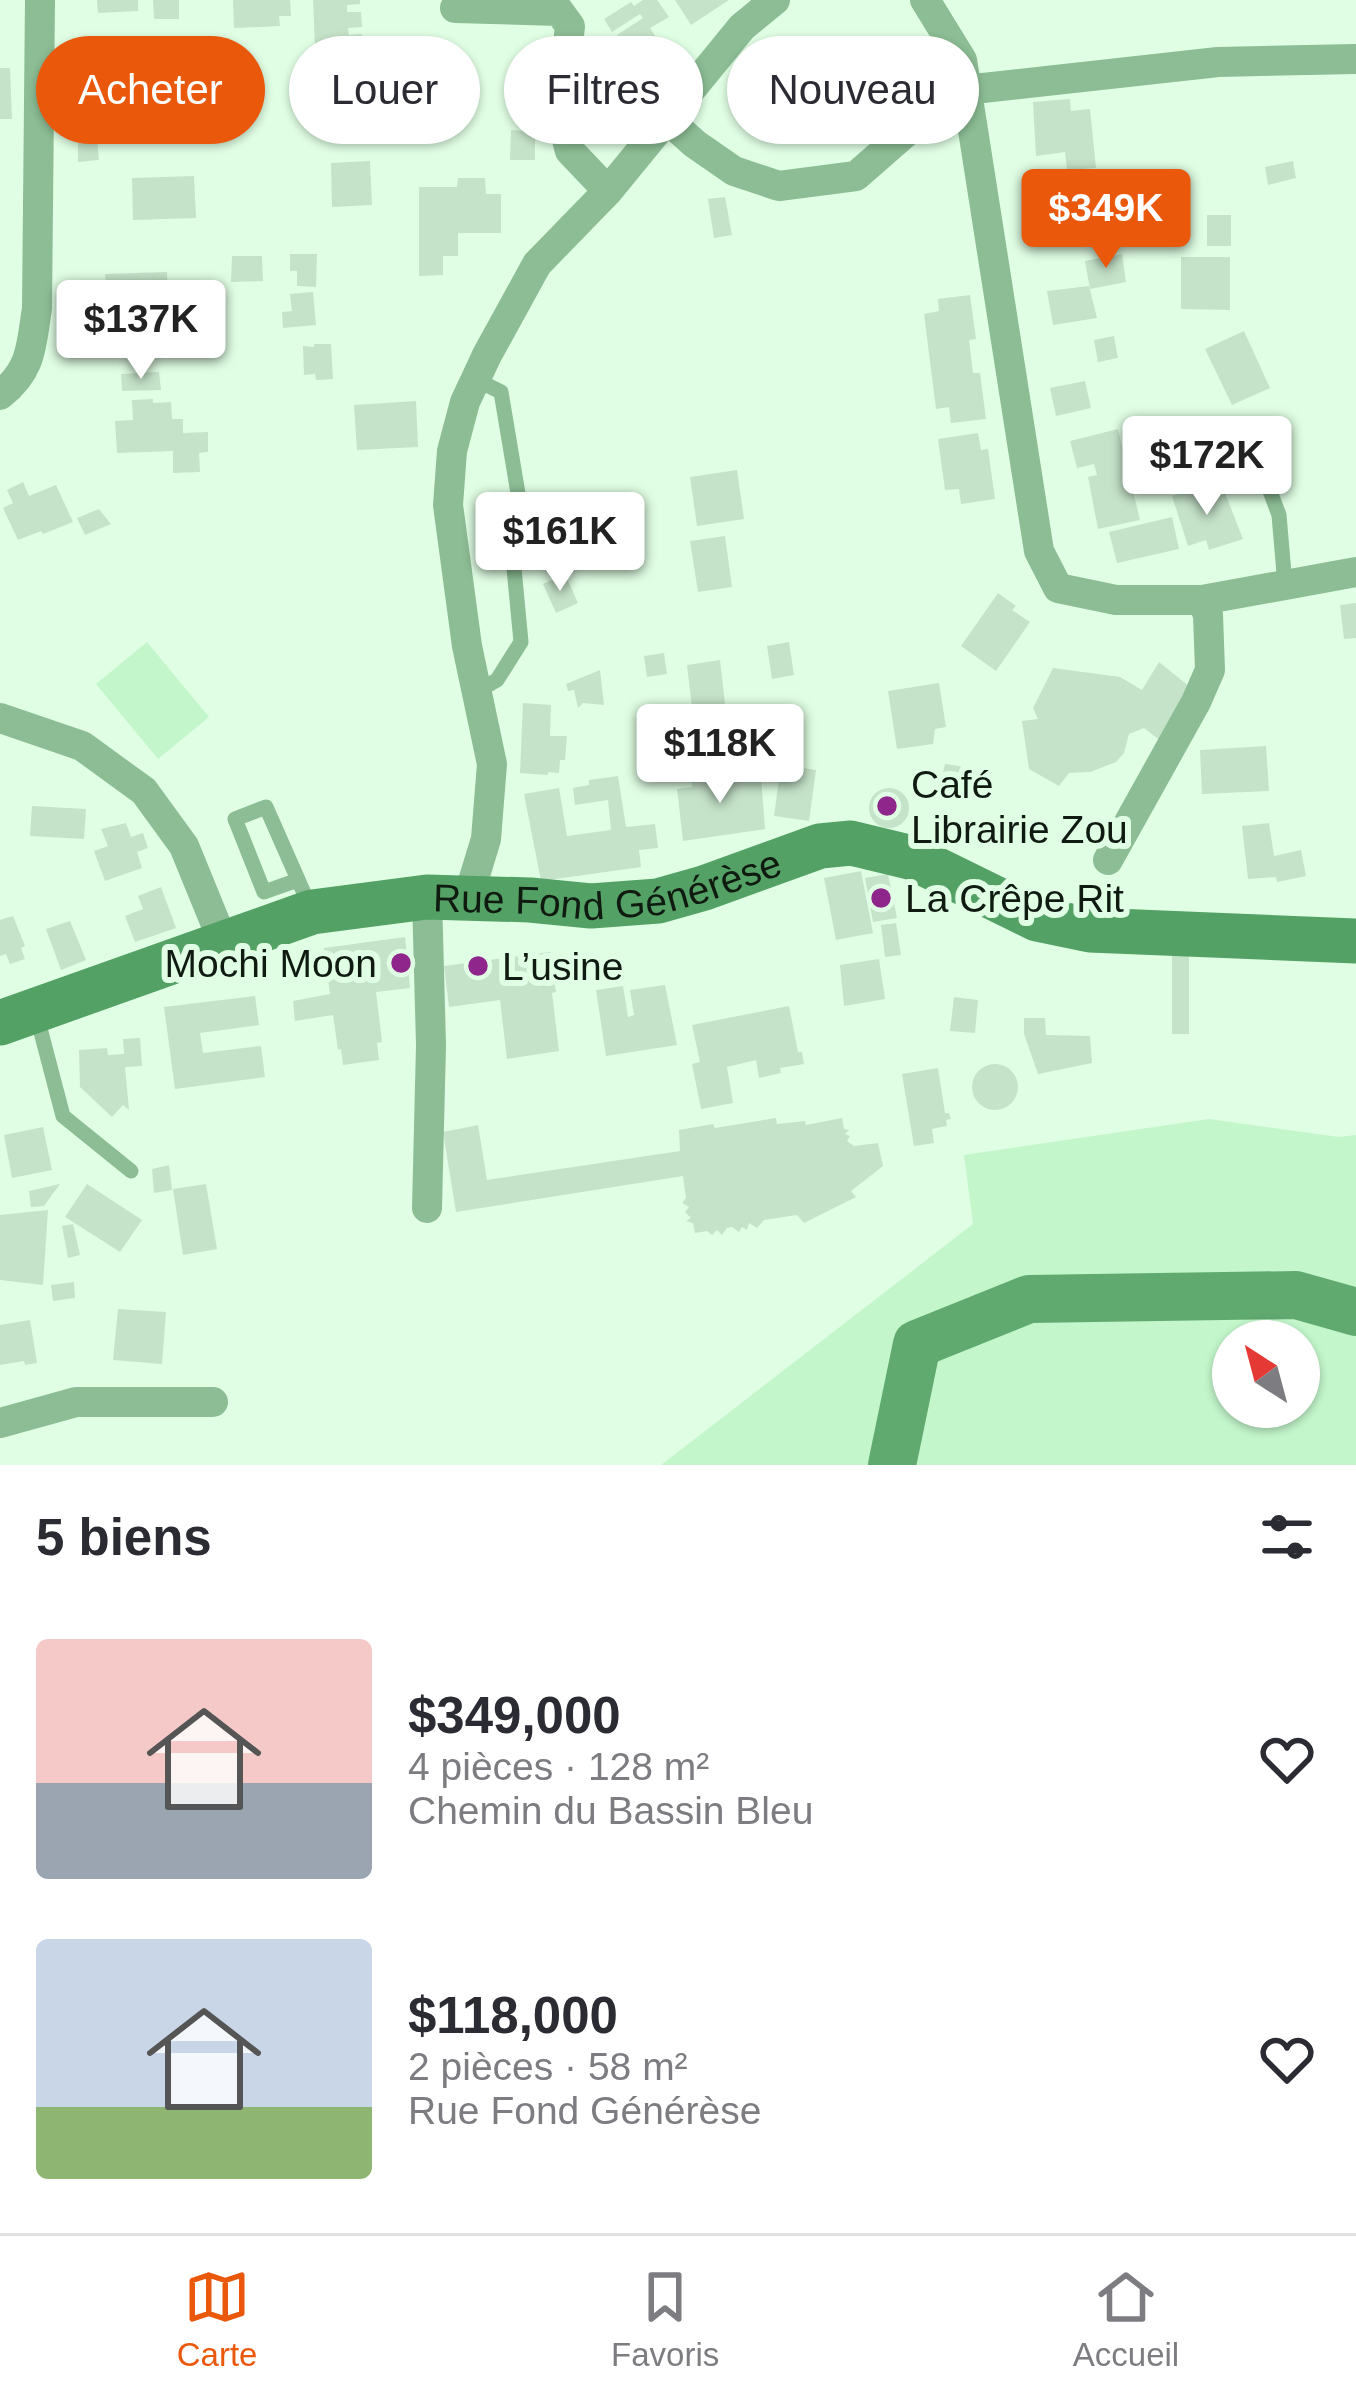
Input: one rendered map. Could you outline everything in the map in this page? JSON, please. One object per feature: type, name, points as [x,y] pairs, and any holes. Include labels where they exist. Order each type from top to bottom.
[{"type":"street","points":[[0,395],[16,382],[29,358],[37,308],[40,0]]},
{"type":"street","points":[[703,75],[742,27],[775,0]]},
{"type":"street","points":[[925,0],[947,36]]},
{"type":"street","points":[[455,8],[559,11],[570,26],[560,114],[570,151],[608,190]]},
{"type":"street","points":[[979,88],[1218,62],[1356,59]]},
{"type":"street","points":[[427,1208],[431,1045],[447,897],[486,839],[492,764],[460,607],[448,505],[452,452],[465,403],[537,264],[646,144]]},
{"type":"street","points":[[694,144],[734,171],[779,185],[856,176],[892,144]]},
{"type":"street","points":[[974,144],[1040,551],[1058,587],[1116,600],[1202,600],[1356,572]]},
{"type":"street","points":[[1108,860],[1210,670],[1208,615],[1202,600]]},
{"type":"street","points":[[0,718],[82,746],[144,791],[184,846],[224,944]]},
{"type":"street","name":"Rue Fond Générèse","points":[[17,1017],[224,944],[305,896],[447,897],[591,906],[658,901],[820,846],[851,843],[913,858],[1037,919],[1090,930],[1356,941]]},
{"type":"street","points":[[0,1423],[76,1402],[213,1402]]},
{"type":"lane","points":[[476,379],[501,392],[525,535],[513,558],[521,642],[497,680],[476,692]]},
{"type":"lane","points":[[1252,443],[1280,515],[1286,585]]},
{"type":"lane","points":[[266,807],[305,896],[264,892],[235,819],[266,807]]},
{"type":"lane","points":[[17,1017],[63,1116],[130,1171]]},
{"type":"green space","points":[[147,642],[209,717],[158,759],[96,684]]},
{"type":"green space","points":[[1209,1119],[1339,1137],[1356,1135],[1356,1465],[661,1465],[973,1224],[964,1155]]},
{"type":"building","points":[[97,0],[138,0],[138,11],[98,13]]},
{"type":"building","points":[[153,0],[179,0],[179,19],[154,19]]},
{"type":"building","points":[[233,0],[290,0],[291,16],[279,16],[280,26],[234,28]]},
{"type":"building","points":[[313,0],[360,0],[360,4],[347,5],[347,12],[361,12],[362,27],[348,28],[349,35],[362,36],[315,36]]},
{"type":"building","points":[[657,0],[669,17],[650,28],[655,36],[617,35],[643,18],[640,14],[612,32],[604,19],[631,2],[634,6]]},
{"type":"building","points":[[675,0],[729,0],[691,25]]},
{"type":"building","points":[[0,68],[10,68],[12,119],[0,119]]},
{"type":"building","points":[[1070,99],[1071,111],[1090,109],[1096,168],[1067,170],[1065,152],[1036,156],[1033,102]]},
{"type":"building","points":[[78,144],[97,144],[99,160],[78,162]]},
{"type":"building","points":[[511,144],[535,144],[535,160],[510,160]]},
{"type":"building","points":[[370,161],[372,205],[332,207],[331,163]]},
{"type":"building","points":[[1293,161],[1296,178],[1268,185],[1265,167]]},
{"type":"building","points":[[194,176],[196,218],[133,220],[132,178]]},
{"type":"building","points":[[458,178],[485,178],[486,194],[501,194],[501,233],[458,233],[458,256],[443,256],[443,275],[419,276],[419,187],[457,187]]},
{"type":"building","points":[[1106,187],[1109,219],[1057,221],[1054,192]]},
{"type":"building","points":[[725,197],[732,235],[714,238],[708,199]]},
{"type":"building","points":[[1207,215],[1231,215],[1231,246],[1207,246]]},
{"type":"building","points":[[290,254],[317,254],[316,287],[297,286],[297,271],[290,271]]},
{"type":"building","points":[[1122,254],[1126,282],[1090,289],[1085,261]]},
{"type":"building","points":[[232,256],[262,256],[263,281],[231,282]]},
{"type":"building","points":[[1181,257],[1230,257],[1230,310],[1181,309]]},
{"type":"building","points":[[167,272],[169,342],[106,343],[106,334],[99,334],[97,285],[106,285],[105,274]]},
{"type":"building","points":[[1089,286],[1097,318],[1053,325],[1047,291]]},
{"type":"building","points":[[313,292],[316,325],[283,328],[282,312],[292,311],[290,294]]},
{"type":"building","points":[[970,295],[976,339],[969,340],[973,373],[980,373],[986,419],[951,423],[949,407],[936,409],[924,314],[939,311],[938,299]]},
{"type":"building","points":[[1244,331],[1270,388],[1232,405],[1205,349]]},
{"type":"building","points":[[1114,336],[1118,358],[1098,362],[1094,340]]},
{"type":"building","points":[[331,344],[333,379],[304,375],[303,346]]},
{"type":"building","points":[[159,372],[161,390],[122,391],[121,374]]},
{"type":"building","points":[[1085,381],[1091,408],[1056,416],[1050,388]]},
{"type":"building","points":[[153,399],[153,403],[171,402],[172,419],[183,419],[183,433],[208,432],[208,452],[199,453],[200,472],[173,473],[173,451],[117,453],[115,421],[133,420],[132,400]]},
{"type":"building","points":[[416,401],[418,447],[357,450],[354,405]]},
{"type":"building","points":[[1118,429],[1140,520],[1098,529],[1088,477],[1097,475],[1094,464],[1077,468],[1070,441]]},
{"type":"building","points":[[978,433],[981,450],[988,449],[995,499],[961,504],[959,489],[945,490],[938,439]]},
{"type":"building","points":[[737,470],[744,519],[697,526],[690,477]]},
{"type":"building","points":[[23,482],[29,496],[56,485],[73,522],[18,540],[3,508],[13,503],[7,490]]},
{"type":"building","points":[[1206,485],[1210,498],[1225,493],[1243,539],[1209,550],[1206,540],[1188,546],[1172,496]]},
{"type":"building","points":[[99,509],[111,524],[85,535],[77,518]]},
{"type":"building","points":[[1172,517],[1179,549],[1117,563],[1109,532]]},
{"type":"building","points":[[725,536],[732,587],[698,592],[690,541]]},
{"type":"building","points":[[565,574],[578,603],[556,613],[543,584]]},
{"type":"building","points":[[998,593],[1030,622],[996,671],[961,646]]},
{"type":"building","points":[[1356,603],[1356,638],[1344,639],[1340,605]]},
{"type":"building","points":[[789,642],[794,675],[772,679],[767,646]]},
{"type":"building","points":[[664,653],[667,674],[647,677],[644,656]]},
{"type":"building","points":[[720,660],[726,712],[693,716],[687,665]]},
{"type":"building","points":[[1159,662],[1195,691],[1162,742],[1144,728],[1129,734],[1116,762],[1090,772],[1069,773],[1059,786],[1029,769],[1022,721],[1038,719],[1033,708],[1053,668],[1120,677],[1142,690]]},
{"type":"building","points":[[600,670],[604,705],[583,703],[578,708],[574,690],[568,691],[566,684]]},
{"type":"building","points":[[939,683],[946,727],[935,729],[933,744],[897,749],[888,691]]},
{"type":"building","points":[[523,703],[551,705],[550,736],[567,736],[559,773],[520,773]]},
{"type":"building","points":[[1266,746],[1269,791],[1202,794],[1200,750]]},
{"type":"building","points":[[945,764],[976,774],[989,788],[970,802],[941,782]]},
{"type":"building","points":[[781,765],[816,770],[809,821],[774,816]]},
{"type":"building","points":[[732,768],[734,782],[761,777],[765,829],[683,841],[677,789],[692,787],[691,775]]},
{"type":"building","points":[[618,776],[626,827],[655,824],[658,848],[639,850],[641,867],[541,881],[524,794],[559,788],[567,836],[611,830],[608,800],[575,805],[573,788],[589,785],[589,780]]},
{"type":"building","points":[[889,788],[903,794],[909,808],[903,822],[889,828],[875,822],[869,808],[875,794]]},
{"type":"building","points":[[32,806],[86,809],[84,839],[30,836]]},
{"type":"building","points":[[126,823],[131,837],[143,833],[148,848],[137,852],[142,868],[105,881],[94,851],[108,846],[101,829]]},
{"type":"building","points":[[1269,823],[1274,856],[1301,850],[1306,876],[1277,882],[1276,877],[1248,879],[1242,826]]},
{"type":"building","points":[[861,871],[873,933],[836,940],[824,878]]},
{"type":"building","name":"La Crêpe Rit","points":[[888,874],[897,918],[873,922],[865,878]]},
{"type":"building","points":[[161,887],[176,928],[135,942],[125,916],[143,909],[138,896]]},
{"type":"building","points":[[13,916],[25,959],[10,964],[6,954],[0,956],[0,920]]},
{"type":"building","points":[[70,921],[86,960],[61,970],[46,929]]},
{"type":"building","points":[[896,923],[901,955],[885,957],[881,925]]},
{"type":"building","points":[[405,937],[410,988],[376,992],[382,1042],[377,1043],[379,1060],[343,1065],[333,1015],[295,1021],[293,1001],[330,994],[324,948]]},
{"type":"building","points":[[1172,947],[1189,949],[1189,1034],[1172,1034]]},
{"type":"building","points":[[550,952],[559,1051],[507,1059],[500,1000],[449,1007],[444,966]]},
{"type":"building","points":[[879,959],[885,999],[844,1006],[840,965]]},
{"type":"building","points":[[665,985],[677,1045],[606,1056],[596,990],[623,986],[628,1017],[634,1015],[630,990]]},
{"type":"building","points":[[255,996],[259,1025],[200,1033],[203,1053],[261,1046],[265,1077],[175,1089],[164,1007]]},
{"type":"building","points":[[954,997],[978,1000],[975,1033],[950,1031]]},
{"type":"building","points":[[789,1006],[804,1064],[759,1078],[756,1060],[727,1067],[733,1103],[701,1109],[692,1064],[700,1062],[692,1025]]},
{"type":"building","points":[[1024,1018],[1045,1018],[1046,1035],[1090,1036],[1092,1063],[1038,1074],[1024,1034]]},
{"type":"building","points":[[140,1038],[142,1066],[125,1067],[129,1110],[123,1105],[112,1117],[80,1087],[79,1050],[107,1048],[108,1055],[124,1054],[123,1039]]},
{"type":"building","points":[[995,1064],[1011,1071],[1018,1087],[1011,1103],[995,1110],[979,1103],[972,1087],[979,1071]]},
{"type":"building","points":[[938,1068],[945,1113],[951,1119],[946,1120],[947,1126],[932,1129],[934,1143],[914,1146],[902,1074]]},
{"type":"building","points":[[776,1118],[777,1124],[805,1121],[806,1125],[842,1118],[844,1129],[849,1130],[847,1141],[854,1146],[878,1143],[883,1166],[851,1191],[856,1197],[804,1223],[797,1215],[764,1220],[757,1228],[749,1223],[747,1230],[742,1227],[739,1232],[727,1228],[722,1235],[717,1230],[712,1235],[695,1233],[693,1223],[686,1221],[691,1218],[685,1212],[689,1207],[682,1203],[686,1198],[683,1176],[456,1212],[443,1132],[478,1125],[487,1180],[680,1151],[679,1130]]},
{"type":"building","points":[[43,1127],[52,1170],[12,1178],[4,1135]]},
{"type":"building","points":[[169,1165],[172,1190],[154,1193],[152,1169]]},
{"type":"building","points":[[60,1184],[44,1206],[31,1207],[29,1191]]},
{"type":"building","points":[[87,1184],[142,1220],[120,1252],[65,1217]]},
{"type":"building","points":[[206,1184],[217,1249],[183,1255],[173,1189]]},
{"type":"building","points":[[48,1210],[43,1285],[0,1280],[0,1215]]},
{"type":"building","points":[[73,1224],[80,1255],[68,1258],[62,1226]]},
{"type":"building","points":[[74,1282],[75,1298],[53,1301],[51,1285]]},
{"type":"building","points":[[118,1309],[166,1312],[162,1364],[113,1360]]},
{"type":"building","points":[[30,1320],[37,1363],[0,1365],[0,1325]]},
{"type":"waterway","points":[[892,1465],[917,1344],[1029,1299],[1296,1295],[1356,1312]]},
{"type":"place","name":"Café Librairie Zou","points":[[887,806]]},
{"type":"place","name":"La Crêpe Rit","points":[[881,898]]},
{"type":"place","name":"Mochi Moon","points":[[401,963]]},
{"type":"place","name":"L’usine","points":[[478,966]]}]
